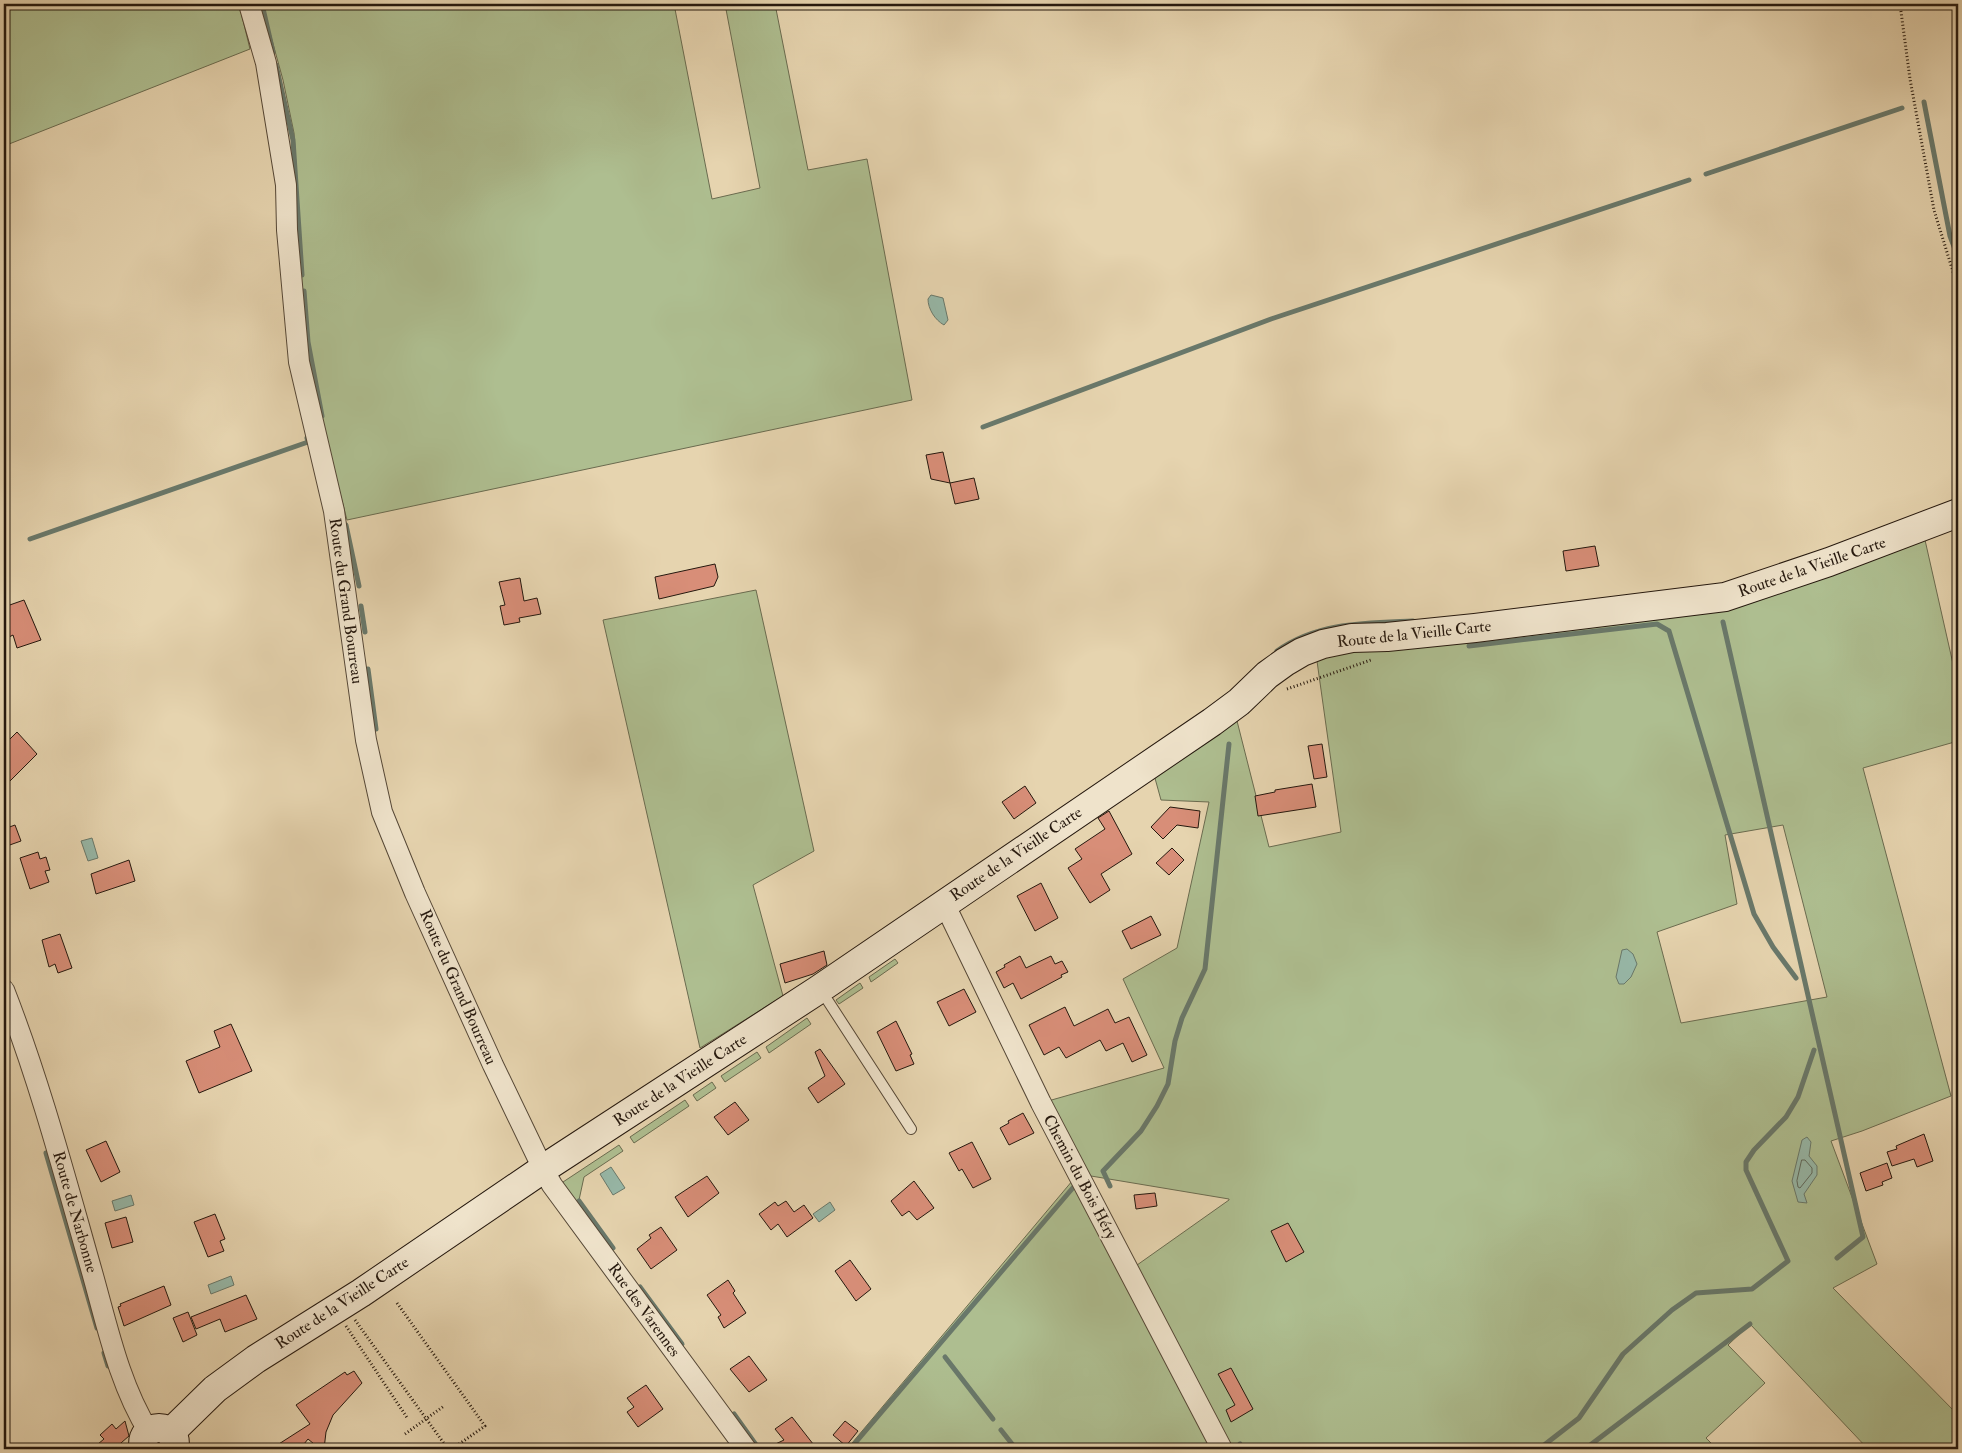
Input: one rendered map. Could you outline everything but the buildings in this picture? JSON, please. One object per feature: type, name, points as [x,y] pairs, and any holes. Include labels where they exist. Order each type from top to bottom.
[{"type":"street","name":"Route du Grand Bourreau","points":[[249,4],[266,64],[286,185],[287,230],[299,362],[334,512],[366,740],[382,812],[415,893],[543,1170]]},
{"type":"street","name":"Route de la Vieille Carte","points":[[159,1441],[200,1402],[283,1340],[361,1293],[543,1170],[818,990],[1212,722],[1238,702],[1267,675],[1293,657],[1312,648],[1352,638],[1387,637],[1476,628],[1725,597],[1830,562],[1958,513]]},
{"type":"street","name":"Chemin du Bois Héry","points":[[944,903],[1041,1103],[1222,1449]]},
{"type":"street","name":"Route de Narbonne","points":[[4,990],[46,1109],[119,1364],[140,1418],[159,1441]]},
{"type":"street","name":"Rue des Varennes","points":[[543,1170],[552,1185],[746,1449]]},
{"type":"lane","points":[[818,990],[828,1001],[911,1129]]},
{"type":"path","points":[[1900,4],[1910,79],[1934,210],[1958,288]]},
{"type":"path","points":[[1282,691],[1380,657]]},
{"type":"path","points":[[397,1303],[485,1426],[452,1449]]},
{"type":"path","points":[[359,1313],[345,1323],[408,1419]]},
{"type":"path","points":[[354,1317],[448,1449]]},
{"type":"path","points":[[405,1434],[444,1406]]},
{"type":"green space","points":[[4,4],[239,4],[250,49],[4,146]]},
{"type":"green space","points":[[262,4],[674,4],[712,199],[760,188],[725,4],[775,4],[808,170],[867,159],[912,400],[347,520],[318,408],[306,349],[300,277],[294,133],[283,80]]},
{"type":"green space","points":[[1925,540],[1958,686],[1958,741],[1863,768],[1951,1096],[1862,1131],[1831,1141],[1877,1264],[1833,1288],[1958,1415],[1958,1443],[1951,1449],[1868,1449],[1750,1324],[1728,1345],[1765,1383],[1706,1438],[1717,1449],[847,1449],[1078,1174],[1041,1103],[1164,1068],[1123,979],[1177,948],[1209,802],[1161,800],[1153,771],[1236,717],[1269,847],[1341,832],[1316,654],[1818,577]],"holes":[[[1783,825],[1827,997],[1681,1023],[1657,932],[1737,904],[1725,835]],[[1079,1174],[1229,1199],[1229,1200],[1130,1270]]]},
{"type":"green space","points":[[756,590],[814,851],[753,885],[783,996],[700,1048],[603,620]]},
{"type":"green space","points":[[895,959],[898,963],[871,982],[869,977]]},
{"type":"green space","points":[[860,983],[863,988],[839,1004],[836,1000]]},
{"type":"green space","points":[[807,1018],[811,1024],[769,1053],[766,1047]]},
{"type":"green space","points":[[757,1052],[761,1058],[725,1082],[721,1076]]},
{"type":"green space","points":[[712,1082],[716,1088],[697,1101],[693,1095]]},
{"type":"green space","points":[[685,1100],[689,1106],[634,1143],[630,1137]]},
{"type":"green space","points":[[619,1145],[623,1151],[584,1177],[579,1200],[614,1248],[608,1253],[565,1190],[563,1182]]},
{"type":"water","points":[[931,295],[943,298],[948,320],[944,325],[931,310],[928,299]]},
{"type":"water","points":[[92,838],[98,858],[88,861],[81,841]]},
{"type":"water","points":[[1627,949],[1633,954],[1637,964],[1631,977],[1624,984],[1619,984],[1616,977],[1622,950]]},
{"type":"water","points":[[1807,1137],[1811,1142],[1809,1156],[1817,1166],[1817,1175],[1804,1194],[1807,1203],[1798,1202],[1792,1181],[1802,1140]]},
{"type":"water","points":[[611,1167],[625,1188],[613,1195],[600,1174]]},
{"type":"water","points":[[131,1195],[134,1205],[115,1211],[112,1201]]},
{"type":"water","points":[[830,1202],[835,1210],[819,1222],[813,1214]]},
{"type":"water","points":[[231,1276],[234,1285],[211,1294],[208,1285]]},
{"type":"waterway","points":[[262,4],[273,52]]},
{"type":"waterway","points":[[276,65],[293,140],[302,275]]},
{"type":"waterway","points":[[1924,102],[1950,236],[1958,257]]},
{"type":"waterway","points":[[1706,174],[1902,108]]},
{"type":"waterway","points":[[983,427],[1271,319],[1689,180]]},
{"type":"waterway","points":[[304,291],[308,342],[322,416]]},
{"type":"waterway","points":[[30,539],[308,442],[307,438]]},
{"type":"waterway","points":[[346,525],[359,586]]},
{"type":"waterway","points":[[361,606],[365,632]]},
{"type":"waterway","points":[[1277,651],[1293,641],[1326,629],[1360,624],[1413,621]]},
{"type":"waterway","points":[[1723,622],[1863,1237],[1837,1258]]},
{"type":"waterway","points":[[1469,646],[1657,624],[1669,631],[1754,914],[1773,947],[1796,978]]},
{"type":"waterway","points":[[368,669],[376,729]]},
{"type":"waterway","points":[[1110,1186],[1103,1171],[1141,1131],[1157,1106],[1168,1084],[1175,1041],[1182,1018],[1205,969],[1229,744]]},
{"type":"waterway","points":[[1539,1449],[1579,1418],[1623,1354],[1672,1310],[1696,1293],[1752,1289],[1788,1261],[1746,1170],[1746,1162],[1754,1150],[1786,1117],[1798,1097],[1814,1050]]},
{"type":"waterway","points":[[46,1153],[97,1328]]},
{"type":"waterway","points":[[850,1449],[1077,1183]]},
{"type":"waterway","points":[[579,1201],[613,1248]]},
{"type":"waterway","points":[[640,1287],[682,1344]]},
{"type":"waterway","points":[[1585,1449],[1750,1324]]},
{"type":"waterway","points":[[104,1353],[108,1366]]},
{"type":"waterway","points":[[945,1357],[993,1419]]},
{"type":"waterway","points":[[734,1414],[759,1449]]},
{"type":"waterway","points":[[1001,1430],[1016,1449]]},
{"type":"waterway","points":[[1240,1444],[1243,1449]]}]
